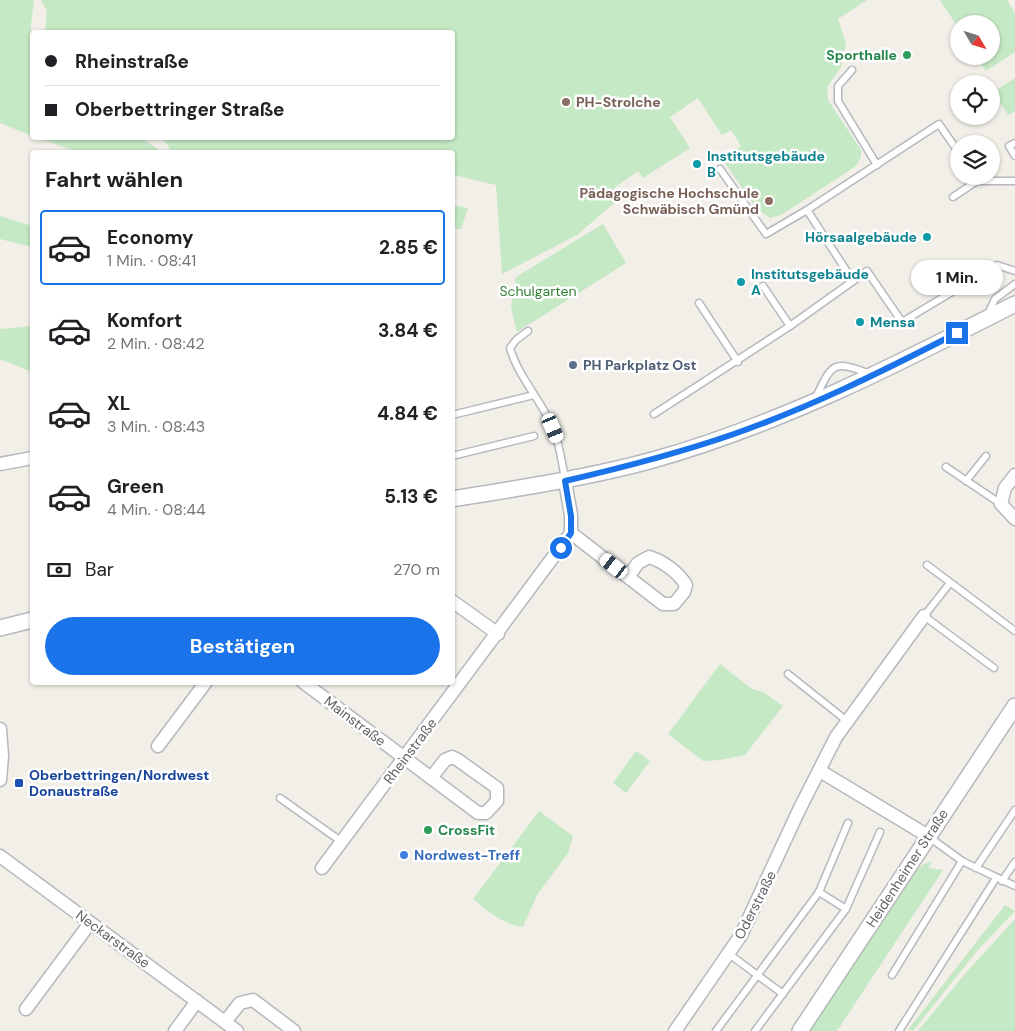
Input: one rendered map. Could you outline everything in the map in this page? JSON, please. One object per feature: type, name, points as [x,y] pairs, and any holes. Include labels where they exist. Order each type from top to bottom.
[{"type":"street","points":[[455,499],[565,481],[692,448],[813,402],[1015,304]]},
{"type":"street","points":[[0,464],[30,458]]},
{"type":"street","points":[[1015,475],[1005,488],[1001,504],[1015,519]]},
{"type":"street","points":[[565,481],[571,516],[571,533],[628,577]]},
{"type":"street","name":"Rheinstraße","points":[[322,868],[498,634],[571,533]]},
{"type":"street","points":[[455,603],[498,634]]},
{"type":"street","name":"Oderstraße","points":[[675,1031],[728,954],[754,910],[799,810],[847,720],[924,616]]},
{"type":"street","points":[[0,628],[30,620]]},
{"type":"street","points":[[158,746],[204,685]]},
{"type":"street","name":"Mainstraße","points":[[307,685],[478,813],[486,812],[497,801],[496,788],[452,757],[445,760],[432,778]]},
{"type":"street","name":"Heidenheimer Straße","points":[[800,1031],[1015,706]]},
{"type":"street","points":[[0,729],[1,772]]},
{"type":"street","points":[[820,770],[928,836]]},
{"type":"street","name":"Neckarstraße","points":[[0,856],[237,1031]]},
{"type":"street","points":[[26,1009],[90,923]]},
{"type":"street","points":[[225,1022],[240,1003],[253,1000],[294,1031]]},
{"type":"street","points":[[175,1031],[197,1001]]},
{"type":"lane","points":[[852,70],[838,86],[838,101],[877,165]]},
{"type":"lane","points":[[720,169],[766,234],[807,210],[939,124],[950,140]]},
{"type":"lane","points":[[1015,143],[1009,146],[1015,156]]},
{"type":"lane","points":[[1000,180],[1015,181]]},
{"type":"lane","points":[[953,197],[968,185]]},
{"type":"lane","points":[[807,210],[853,281]]},
{"type":"lane","points":[[654,414],[738,362],[867,271],[902,322],[997,265],[1015,271]]},
{"type":"lane","points":[[985,319],[995,299],[1015,284]]},
{"type":"lane","points":[[763,286],[790,326]]},
{"type":"lane","points":[[699,303],[738,362]]},
{"type":"lane","points":[[528,331],[516,340],[510,348],[514,363],[548,417],[557,439],[565,481]]},
{"type":"lane","points":[[813,402],[828,372],[835,367],[845,364],[872,375]]},
{"type":"lane","points":[[455,414],[534,394]]},
{"type":"lane","points":[[455,455],[534,436]]},
{"type":"lane","points":[[966,481],[986,456]]},
{"type":"lane","points":[[946,467],[1001,504]]},
{"type":"lane","points":[[927,565],[1015,631]]},
{"type":"lane","points":[[950,583],[924,616],[994,668]]},
{"type":"lane","points":[[788,674],[847,720]]},
{"type":"lane","points":[[280,798],[342,842]]},
{"type":"lane","points":[[976,868],[1015,810]]},
{"type":"lane","points":[[716,1031],[819,892],[848,823]]},
{"type":"lane","points":[[755,1031],[846,909],[880,832]]},
{"type":"lane","points":[[928,836],[962,861],[1015,886]]},
{"type":"lane","points":[[892,976],[962,861]]},
{"type":"lane","points":[[899,1031],[999,880],[1015,862]]},
{"type":"lane","points":[[819,892],[846,909]]},
{"type":"lane","points":[[728,954],[783,994]]},
{"type":"green space","points":[[0,0],[34,0],[30,30],[30,135],[0,123]]},
{"type":"green space","points":[[41,0],[867,0],[838,19],[846,43],[841,67],[827,87],[828,100],[861,150],[861,157],[856,166],[781,215],[770,218],[757,209],[722,159],[741,146],[731,130],[722,135],[698,98],[670,117],[690,148],[643,178],[638,171],[614,188],[619,199],[577,235],[502,274],[496,185],[455,175],[455,150],[170,150],[162,140],[455,140],[455,30],[45,30],[47,11]]},
{"type":"green space","points":[[940,0],[1007,0],[1015,13],[1015,52],[1000,62],[1000,15],[950,15]]},
{"type":"green space","points":[[982,65],[995,65],[986,71]]},
{"type":"green space","points":[[1015,78],[1015,111],[1008,115],[1000,103],[1000,88]]},
{"type":"green space","points":[[44,140],[145,140],[159,150],[72,150]]},
{"type":"green space","points":[[455,205],[468,208],[461,229],[455,229]]},
{"type":"green space","points":[[0,216],[30,225],[30,246],[0,239]]},
{"type":"green space","name":"Schulgarten","points":[[603,224],[626,263],[517,332],[511,307],[516,277]]},
{"type":"green space","points":[[30,326],[30,371],[0,359],[0,329]]},
{"type":"green space","points":[[720,664],[752,689],[763,692],[783,706],[745,755],[703,761],[668,734]]},
{"type":"green space","points":[[636,751],[650,761],[626,793],[613,783]]},
{"type":"green space","points":[[539,811],[573,836],[568,853],[537,895],[523,927],[502,920],[473,899]]},
{"type":"green space","points":[[932,861],[928,868],[943,870],[837,1031],[810,1031],[912,874],[924,864]]},
{"type":"green space","points":[[1005,905],[1015,911],[977,951],[913,1031],[908,1030]]},
{"type":"green space","points":[[1015,919],[1015,1031],[918,1031],[964,975]]},
{"type":"place","name":"Sporthalle","points":[[907,55]]},
{"type":"place","name":"PH-Strolche","points":[[566,102]]},
{"type":"place","name":"Institutsgebäude B","points":[[697,164]]},
{"type":"place","name":"Pädagogische Hochschule Schwäbisch Gmünd","points":[[769,201]]},
{"type":"place","name":"Hörsaalgebäude","points":[[927,237]]},
{"type":"place","name":"Institutsgebäude A","points":[[741,282]]},
{"type":"place","name":"Mensa","points":[[860,322]]},
{"type":"place","name":"PH Parkplatz Ost","points":[[573,365]]},
{"type":"place","name":"Oberbettringen/Nordwest Donaustraße","points":[[19,783]]},
{"type":"place","name":"CrossFit","points":[[428,830]]},
{"type":"place","name":"Nordwest-Treff","points":[[404,855]]},
{"type":"route","points":[[561,548],[571,533],[571,516],[565,481],[653,460],[772,420],[872,375],[957,333]]}]
